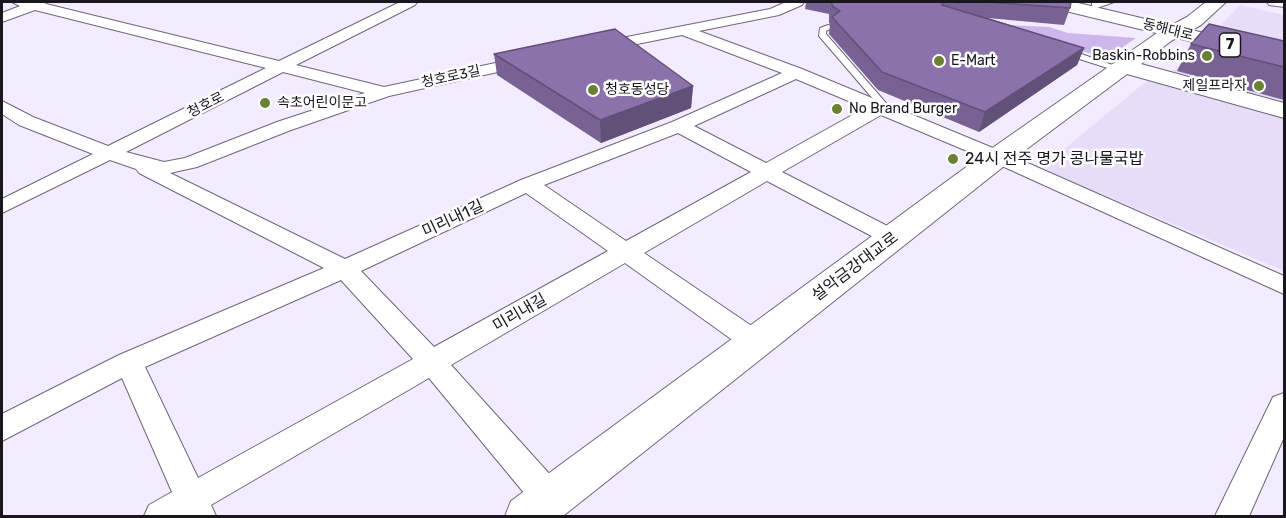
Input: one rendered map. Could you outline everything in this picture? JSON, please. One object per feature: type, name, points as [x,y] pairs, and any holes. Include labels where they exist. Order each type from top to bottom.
[{"type":"street","points":[[19,2],[43,3],[384,92]]},
{"type":"street","name":"청호로","points":[[2,207],[124,158],[282,66],[410,2]]},
{"type":"street","points":[[581,50],[774,12],[797,2]]},
{"type":"street","name":"동해대로","points":[[1052,2],[1284,49]]},
{"type":"street","name":"동해대로","points":[[1097,2],[1284,58]]},
{"type":"street","name":"설악금강대교로","points":[[540,508],[998,157],[1217,2]]},
{"type":"street","points":[[1274,2],[1284,3]]},
{"type":"street","points":[[2,18],[43,3]]},
{"type":"street","points":[[680,29],[888,108],[1284,286]]},
{"type":"street","name":"청호로3길","points":[[124,158],[164,168],[190,163],[284,126],[384,92],[548,57]]},
{"type":"street","points":[[1122,68],[1284,111]]},
{"type":"street","name":"미리내1길","points":[[2,428],[129,362],[345,269],[528,184],[679,126],[796,73]]},
{"type":"street","points":[[2,106],[26,121],[124,158],[345,269],[433,363],[540,508]]},
{"type":"street","name":"미리내길","points":[[161,516],[195,508],[433,363],[625,252],[766,172],[888,108]]},
{"type":"street","points":[[679,126],[893,238]]},
{"type":"street","points":[[528,184],[755,342]]},
{"type":"street","points":[[129,362],[195,508]]},
{"type":"street","points":[[1232,516],[1284,405]]},
{"type":"lane","points":[[831,27],[823,30],[822,34],[888,108]]},
{"type":"lane","points":[[1057,49],[1122,68]]},
{"type":"shaded area","points":[[1240,5],[1284,15],[1284,271],[1050,172],[1044,166],[1144,83],[1176,69],[1193,49],[1204,43]]},
{"type":"shaded area","points":[[988,24],[1049,27],[1068,33],[1136,38],[1110,56],[1099,56]]},
{"type":"building","points":[[832,2],[943,2],[942,5],[1084,48],[985,112],[882,72],[832,17],[840,11],[832,6]]},
{"type":"building","points":[[987,2],[1071,2],[1070,8]]},
{"type":"building","points":[[1209,24],[1284,41],[1284,67],[1191,44]]},
{"type":"building","points":[[615,29],[693,86],[600,120],[494,54]]},
{"type":"place","name":"Baskin-Robbins","points":[[1207,56]]},
{"type":"place","name":"E-Mart","points":[[939,61]]},
{"type":"place","name":"제일프라자","points":[[1259,86]]},
{"type":"place","name":"청호동성당","points":[[593,90]]},
{"type":"place","name":"속초어린이문고","points":[[265,103]]},
{"type":"place","name":"No Brand Burger","points":[[837,109]]},
{"type":"place","name":"24시 전주 명가 콩나물국밥","points":[[953,159]]}]
